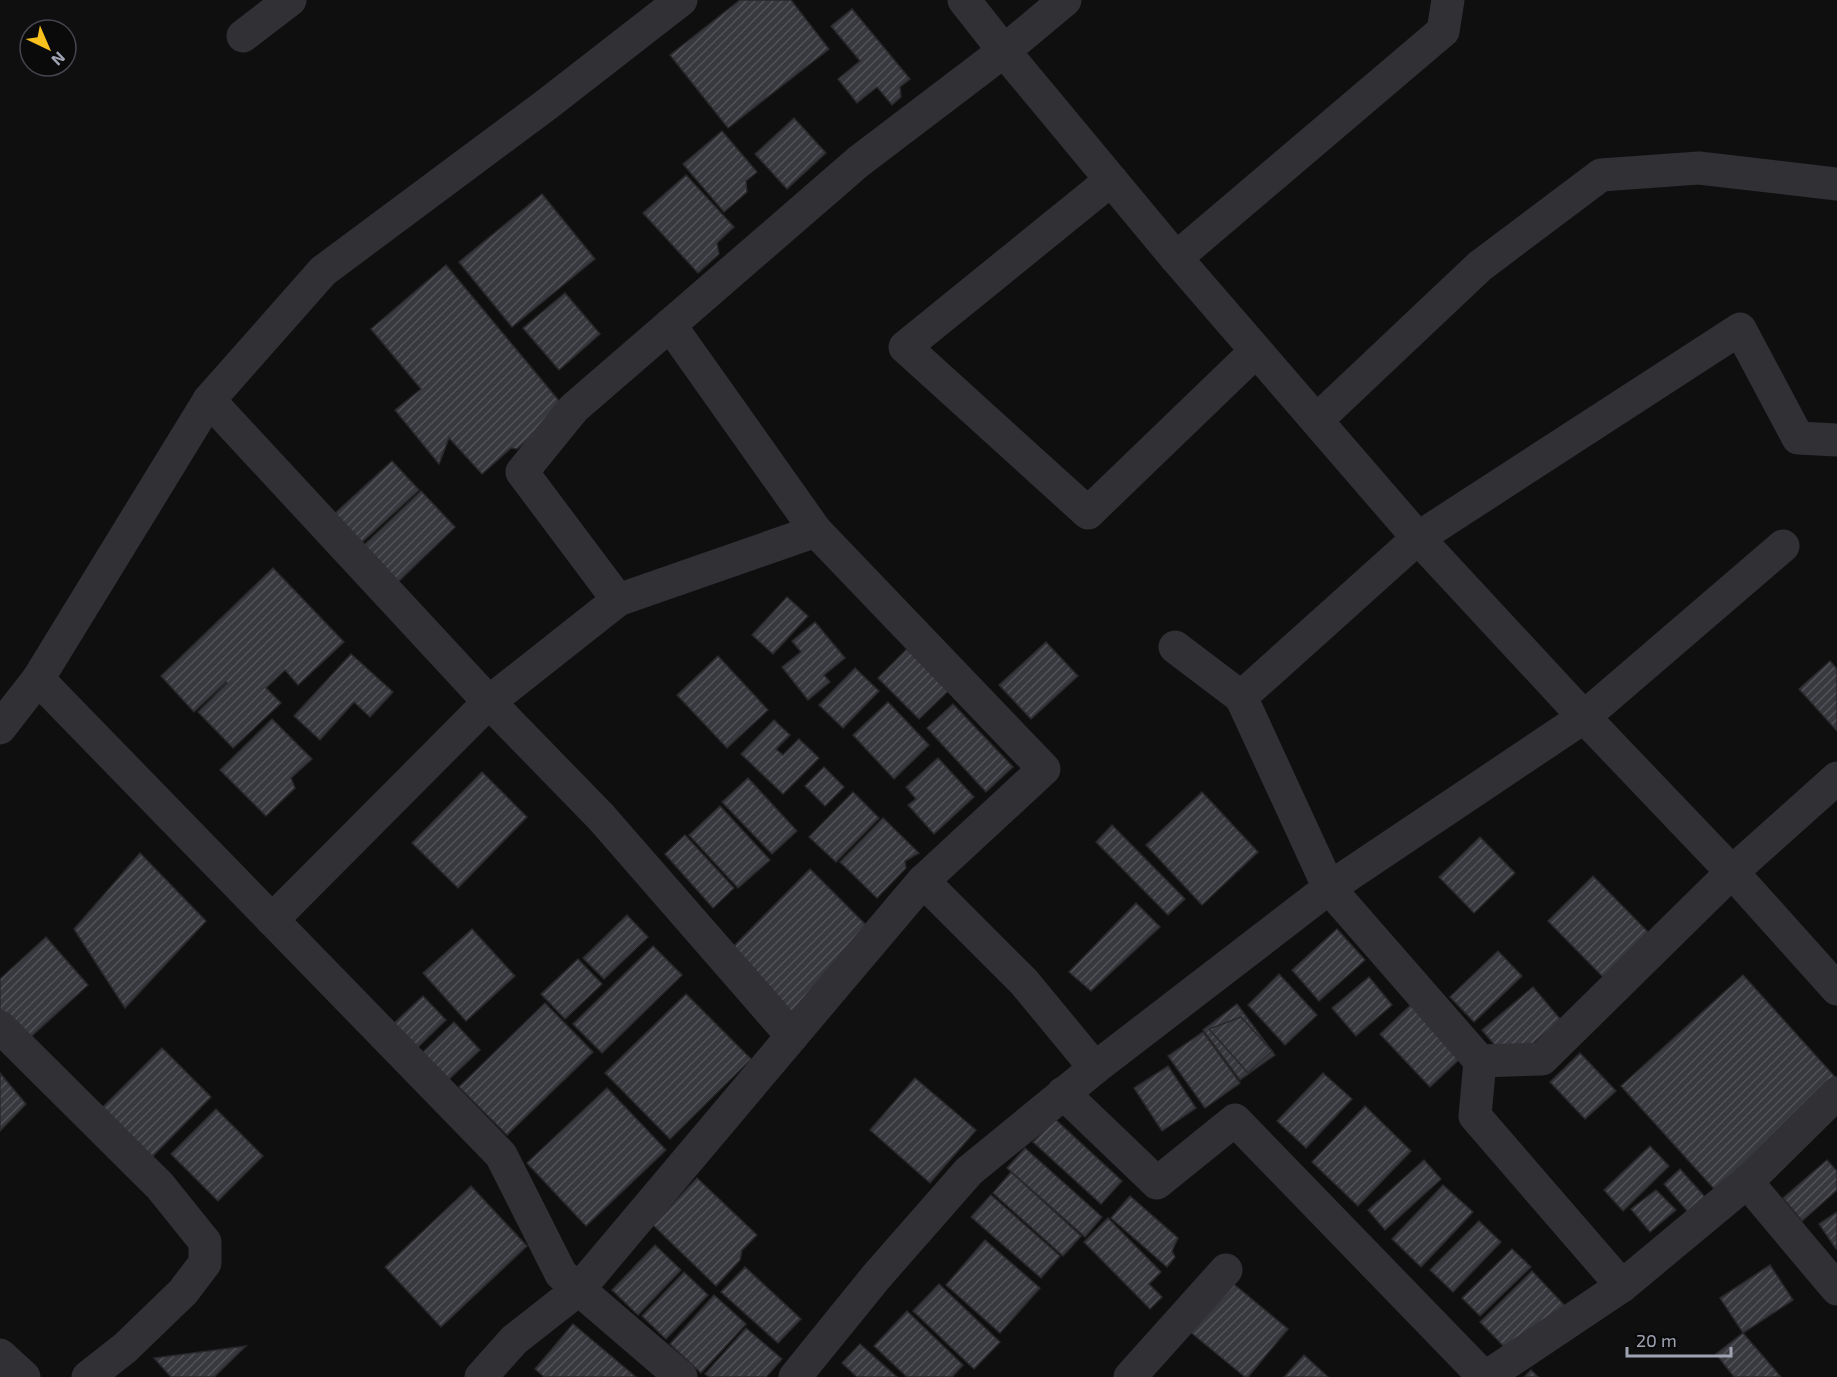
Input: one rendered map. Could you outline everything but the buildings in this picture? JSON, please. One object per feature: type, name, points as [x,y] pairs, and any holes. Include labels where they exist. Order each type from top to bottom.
[{"type":"street","points":[[243,36],[290,0]]},
{"type":"street","points":[[0,728],[38,679],[209,400],[323,271],[546,105],[681,0]]},
{"type":"street","points":[[964,0],[1176,258],[1418,538],[1732,872],[1837,989]]},
{"type":"street","points":[[618,600],[522,472],[574,408],[858,162],[1004,51],[1065,0]]},
{"type":"street","points":[[1176,258],[1443,31],[1448,0]]},
{"type":"street","points":[[1317,420],[1480,266],[1601,175],[1699,168],[1837,184]]},
{"type":"street","points":[[1111,180],[905,347],[1089,513],[1256,351]]},
{"type":"street","points":[[481,1377],[514,1340],[579,1289],[923,881],[1044,769],[816,531],[670,325]]},
{"type":"street","points":[[1241,697],[1418,538],[1740,329],[1798,438],[1837,440]]},
{"type":"street","points":[[209,400],[489,702],[601,817],[792,1036]]},
{"type":"street","points":[[272,920],[489,702],[618,600],[816,531]]},
{"type":"street","points":[[795,1377],[876,1276],[969,1171],[1095,1068],[1329,888],[1584,717],[1784,546]]},
{"type":"street","points":[[1174,647],[1241,697],[1329,888],[1480,1061],[1475,1116],[1622,1286]]},
{"type":"street","points":[[38,679],[501,1155],[561,1274],[681,1377]]},
{"type":"street","points":[[1480,1061],[1542,1059],[1732,872],[1837,778]]},
{"type":"street","points":[[923,881],[1024,982],[1095,1068]]},
{"type":"street","points":[[0,1027],[160,1186],[205,1242],[205,1263],[183,1292],[125,1348],[87,1377]]},
{"type":"street","points":[[1064,1093],[1157,1183],[1235,1120],[1485,1377],[1622,1286],[1747,1182],[1837,1093]]},
{"type":"street","points":[[1747,1182],[1837,1289]]},
{"type":"street","points":[[1130,1377],[1226,1270]]},
{"type":"street","points":[[0,1355],[24,1377]]}]
